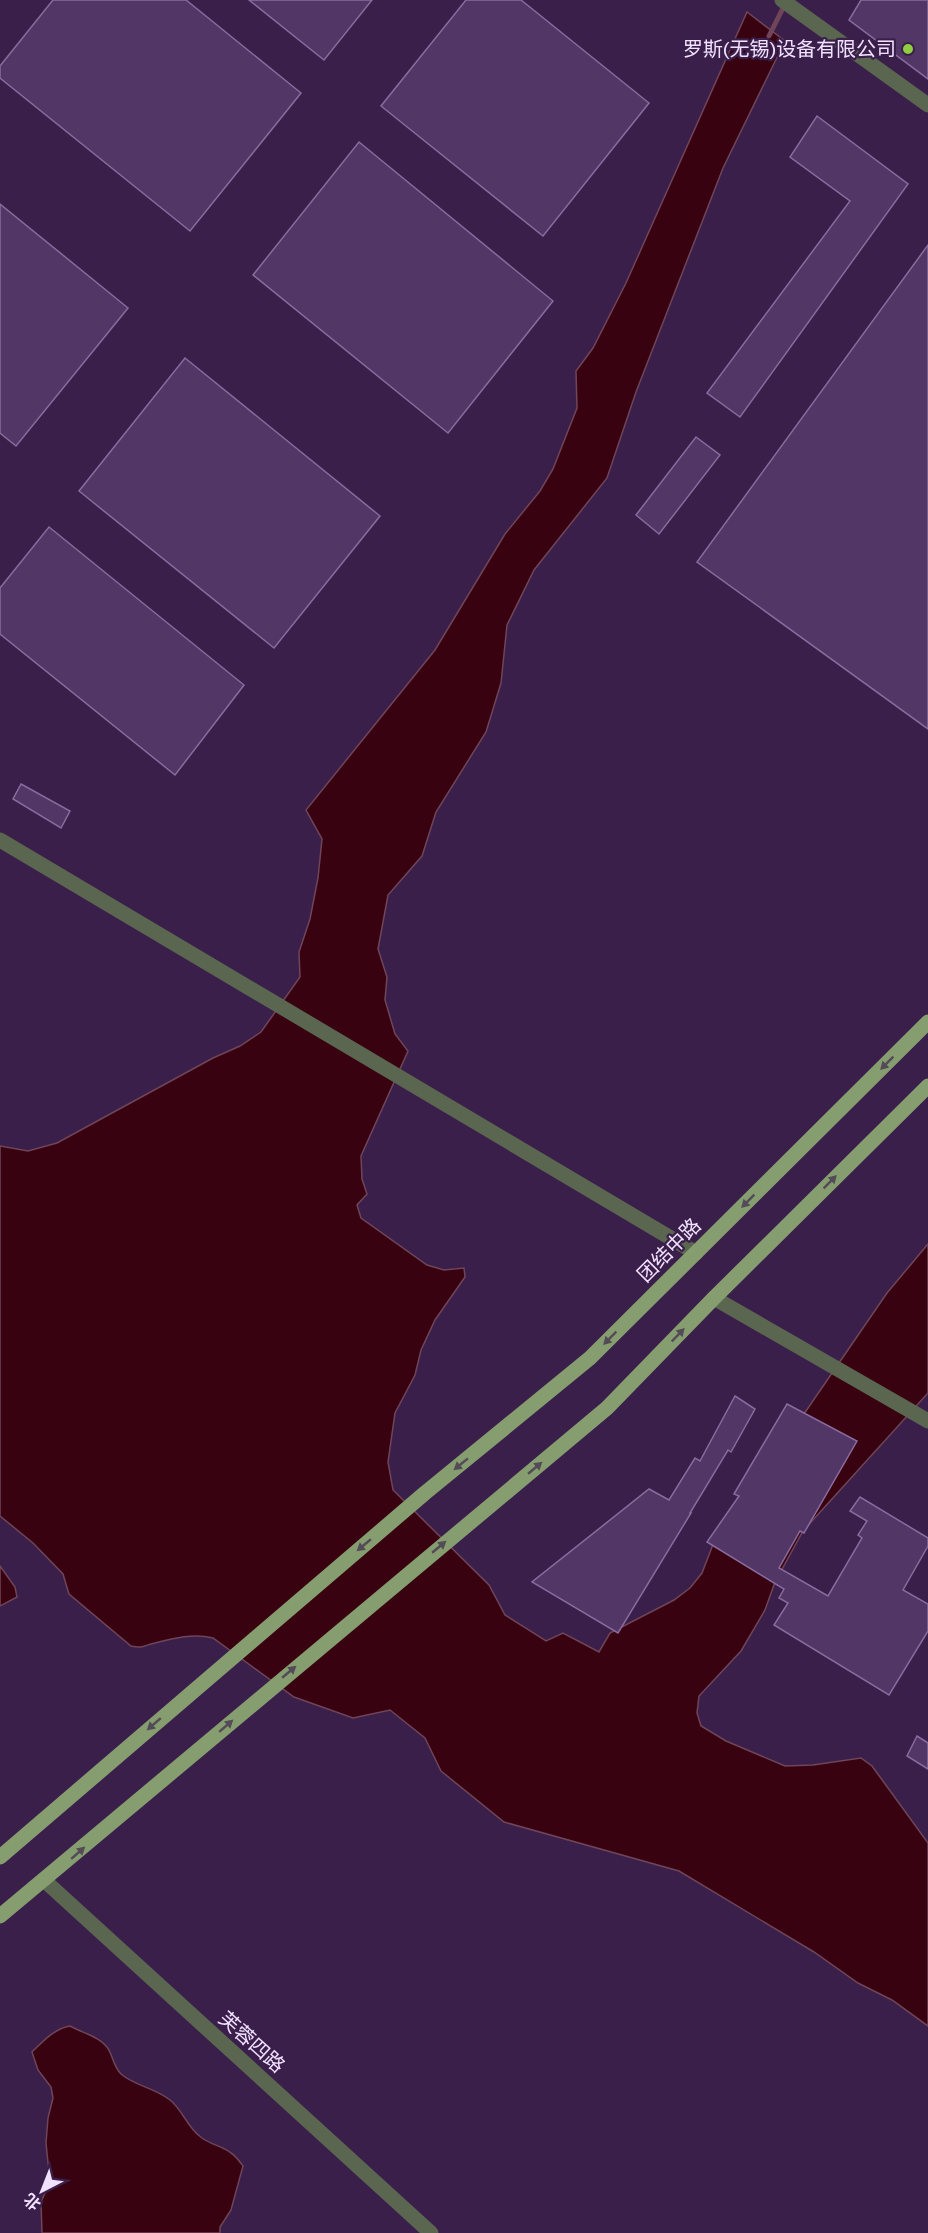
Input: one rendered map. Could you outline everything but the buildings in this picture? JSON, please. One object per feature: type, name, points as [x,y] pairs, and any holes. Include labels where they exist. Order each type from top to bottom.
[{"type":"main road","name":"团结中路","points":[[0,1857],[425,1493],[590,1358],[928,1022]]},
{"type":"main road","points":[[0,1916],[45,1881],[244,1710],[607,1408],[714,1298],[928,1086]]},
{"type":"street","points":[[782,0],[928,105]]},
{"type":"street","points":[[0,840],[696,1253]]},
{"type":"street","points":[[714,1298],[928,1421]]},
{"type":"street","name":"芙蓉四路","points":[[45,1881],[431,2233]]},
{"type":"shaded area","points":[[747,12],[785,41],[723,168],[636,392],[607,478],[534,570],[507,625],[501,683],[486,732],[436,812],[422,856],[388,895],[378,949],[387,977],[385,1000],[395,1034],[408,1051],[361,1156],[362,1179],[367,1194],[357,1205],[361,1218],[427,1265],[444,1270],[464,1268],[465,1277],[435,1320],[421,1350],[415,1375],[395,1413],[388,1462],[393,1490],[489,1585],[505,1615],[546,1641],[563,1633],[599,1652],[610,1633],[674,1600],[690,1588],[702,1573],[717,1534],[795,1427],[887,1293],[928,1244],[928,1393],[803,1531],[775,1582],[765,1610],[741,1651],[699,1696],[697,1713],[701,1726],[726,1741],[785,1766],[813,1765],[861,1758],[872,1766],[928,1843],[928,2026],[892,2000],[858,1983],[814,1952],[679,1871],[504,1822],[441,1771],[425,1738],[390,1710],[353,1718],[294,1697],[213,1638],[184,1637],[141,1647],[131,1646],[69,1594],[63,1574],[33,1543],[0,1516],[0,1146],[28,1151],[57,1143],[213,1058],[240,1046],[261,1032],[300,977],[299,952],[310,919],[318,878],[322,839],[306,810],[435,650],[505,534],[540,491],[553,469],[577,408],[576,371],[593,348],[626,283]]},
{"type":"shaded area","points":[[0,1566],[15,1587],[17,1597],[0,1606]]},
{"type":"shaded area","points":[[70,2026],[103,2043],[121,2074],[170,2100],[197,2134],[228,2151],[243,2166],[231,2210],[220,2227],[220,2233],[42,2233],[41,2202],[50,2182],[46,2143],[48,2118],[53,2098],[51,2087],[38,2070],[32,2052],[54,2033]]},
{"type":"waterway","points":[[769,36],[785,4]]},
{"type":"place","name":"罗斯(无锡)设备有限公司","points":[[908,49]]}]
